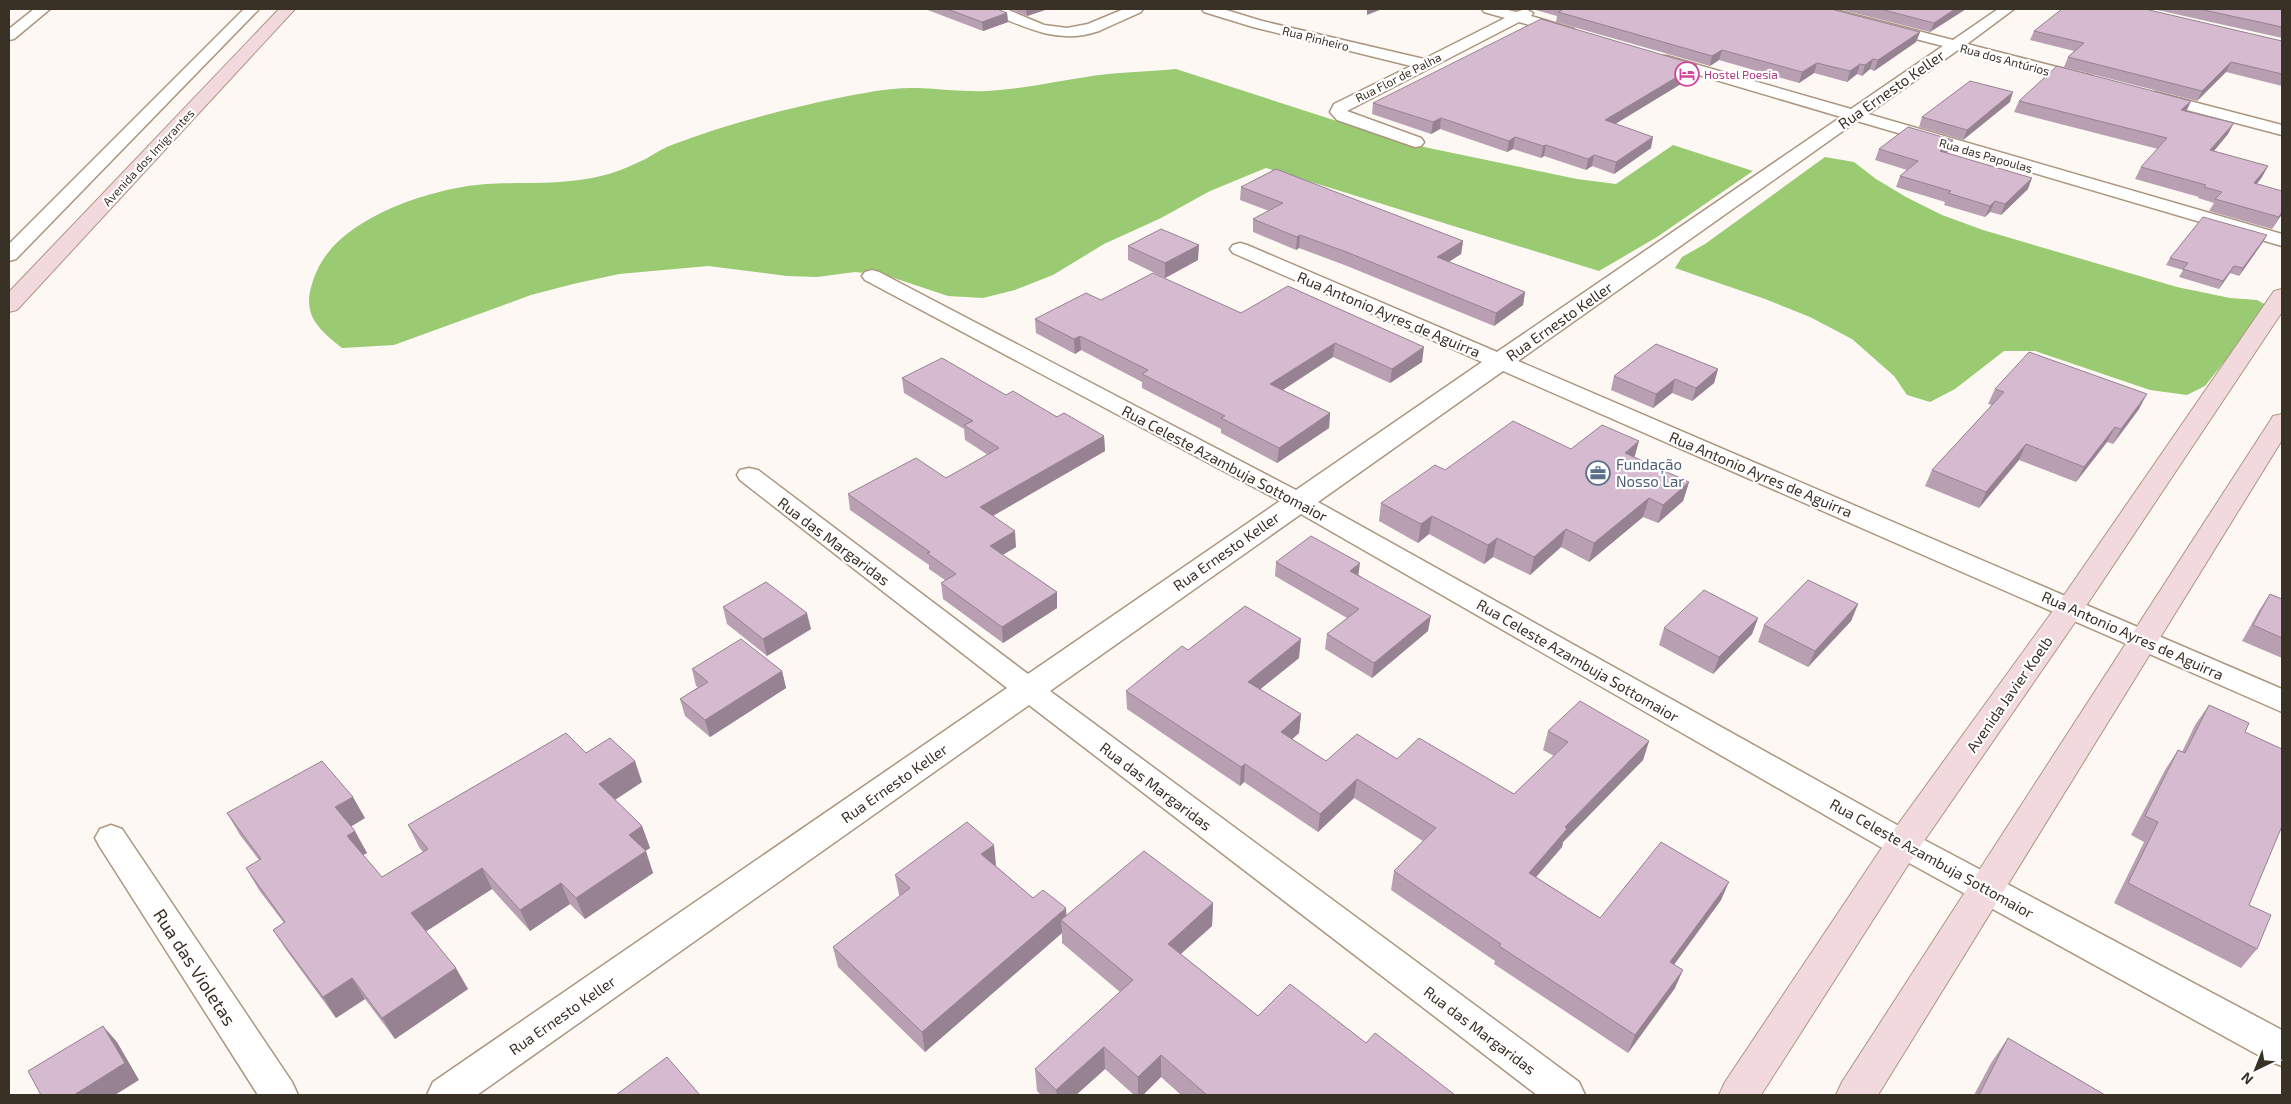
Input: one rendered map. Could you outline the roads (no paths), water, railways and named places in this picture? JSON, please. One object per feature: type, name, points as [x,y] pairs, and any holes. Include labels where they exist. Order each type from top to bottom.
[{"type":"street","points":[[9,36],[44,9]]},
{"type":"street","points":[[9,255],[252,9]]},
{"type":"street","name":"Avenida dos Imigrantes","points":[[9,305],[287,9]]},
{"type":"street","points":[[994,9],[1047,30],[1068,33],[1084,30],[1136,9]]},
{"type":"street","name":"Rua Pinheiro","points":[[1209,9],[1258,24],[1424,64]]},
{"type":"street","points":[[1489,9],[1584,37]]},
{"type":"street","name":"Rua Flor de Palha","points":[[1415,142],[1343,116],[1338,112],[1340,108],[1424,64],[1535,9]]},
{"type":"street","name":"Rua dos Antúrios","points":[[1816,9],[2099,83]]},
{"type":"street","name":"Rua Ernesto Keller","points":[[446,1095],[2007,9]]},
{"type":"street","name":"Rua das Papoulas","points":[[1642,54],[2282,240]]},
{"type":"street","points":[[2137,93],[2282,130]]},
{"type":"street","name":"Rua Antonio Ayres de Aguirra","points":[[1240,250],[2282,701]]},
{"type":"street","name":"Rua Celeste Azambuja Sottomaior","points":[[872,276],[1298,501],[1903,844],[2282,1049]]},
{"type":"street","name":"Avenida Javier Koelb","points":[[1739,1095],[1903,844],[2070,608],[2282,296]]},
{"type":"street","points":[[1856,1095],[1988,889],[2282,421]]},
{"type":"street","name":"Rua das Margaridas","points":[[749,475],[1028,689],[1566,1095]]},
{"type":"street","name":"Rua das Violetas","points":[[111,838],[279,1095]]},
{"type":"place","name":"Hostel Poesia","points":[[1687,74]]},
{"type":"place","name":"Fundação Nosso Lar","points":[[1598,473]]}]
